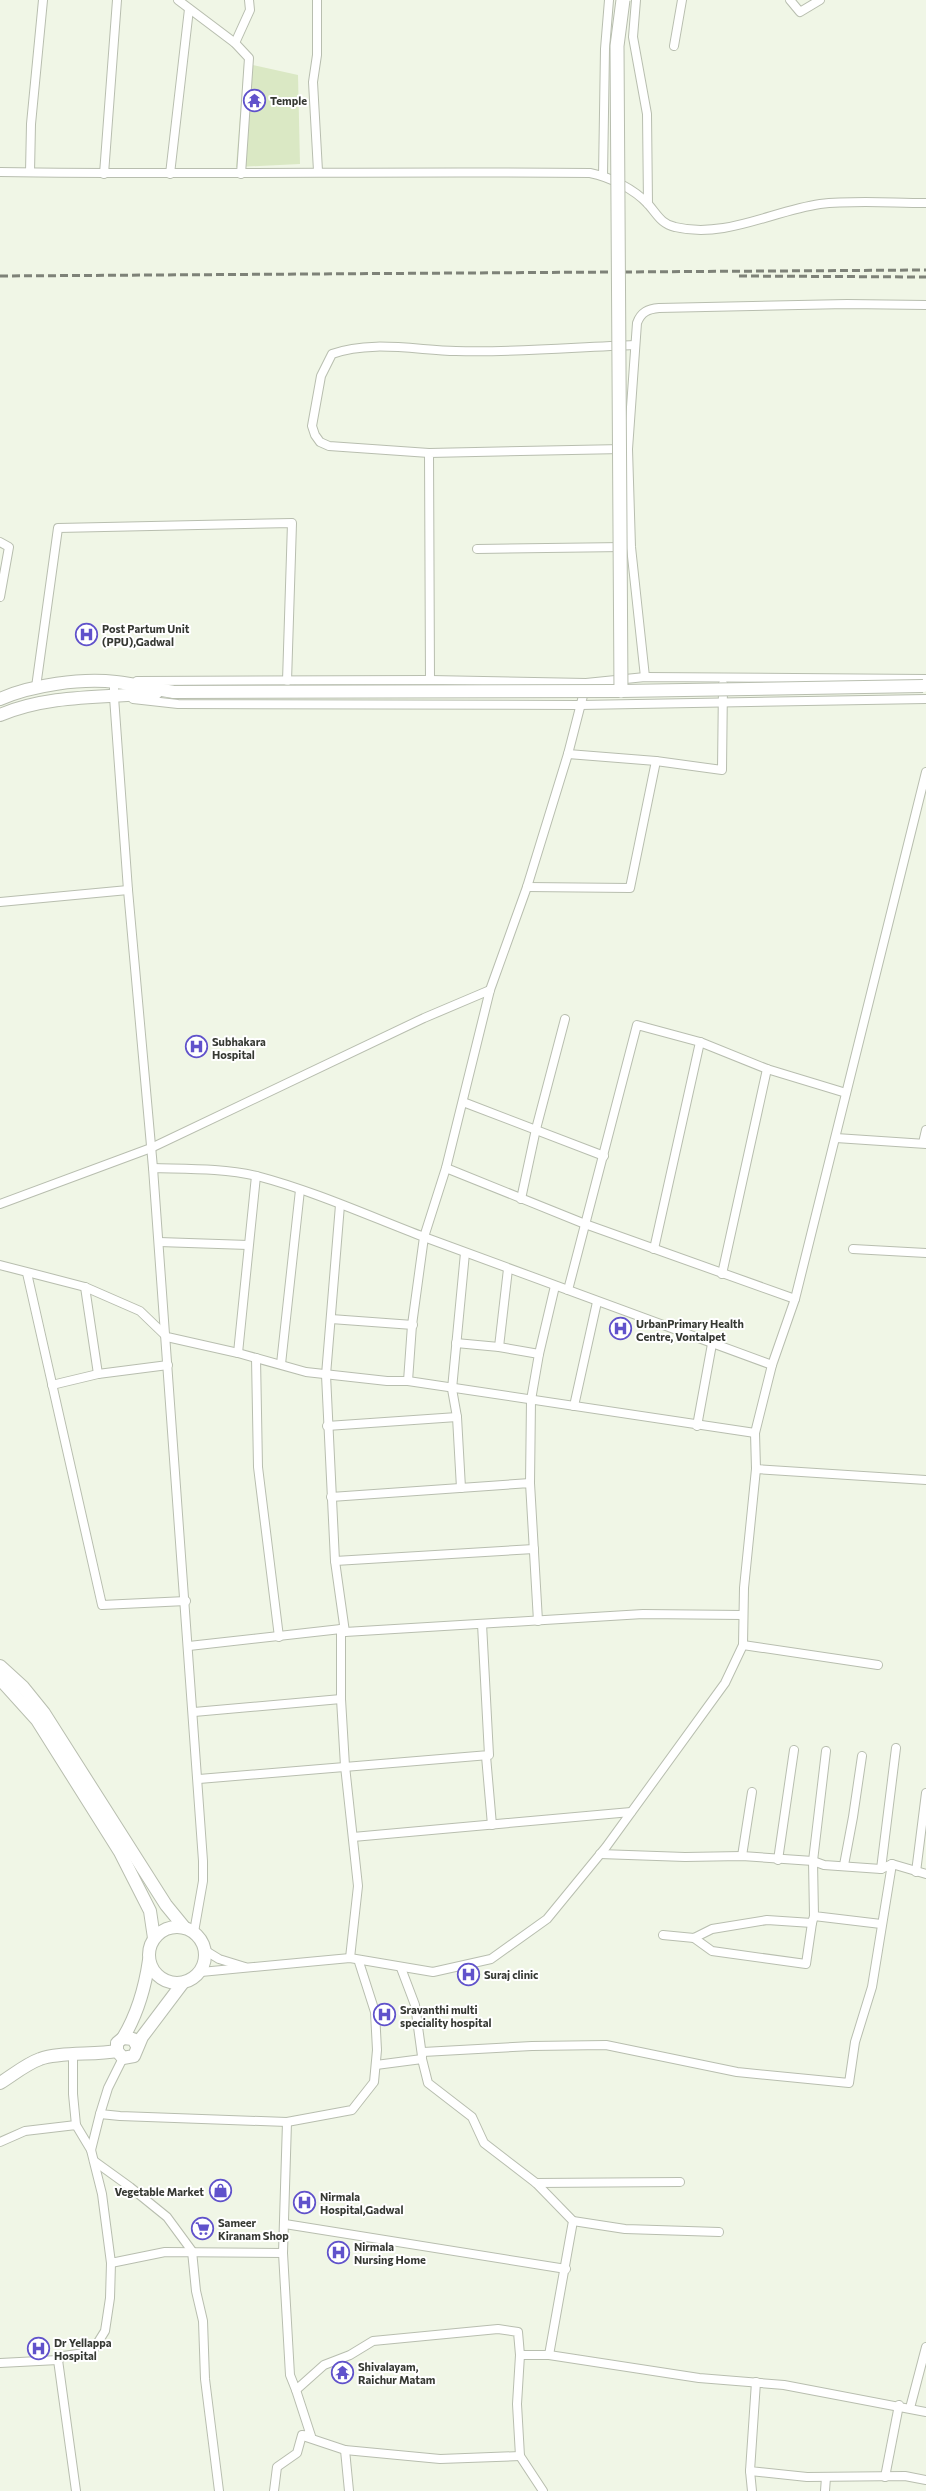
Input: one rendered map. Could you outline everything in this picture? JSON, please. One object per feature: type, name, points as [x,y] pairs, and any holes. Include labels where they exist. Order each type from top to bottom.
[{"type":"main road","points":[[621,691],[617,46],[623,0]]},
{"type":"main road","points":[[0,699],[36,688],[63,683],[114,682],[174,692]]},
{"type":"main road","points":[[0,716],[41,701],[66,697],[114,697],[174,692],[621,691],[925,684]]},
{"type":"main road","points":[[0,1666],[23,1687],[44,1713],[166,1905],[202,1940],[206,1951],[205,1962],[201,1972],[193,1980],[182,1984],[171,1983],[161,1979],[153,1971],[149,1960]]},
{"type":"main road","points":[[0,1679],[37,1720],[120,1852],[150,1911],[154,1938]]},
{"type":"main road","points":[[120,2054],[117,2043],[123,2038],[132,2024],[144,1990],[149,1960],[149,1949],[154,1938],[162,1930],[173,1927],[189,1929]]},
{"type":"main road","points":[[0,2083],[40,2058],[54,2055],[73,2056],[120,2054],[134,2056],[137,2046],[182,1984]]},
{"type":"main road","points":[[123,2038],[130,2038],[137,2046]]},
{"type":"street","points":[[30,172],[31,124],[43,0]]},
{"type":"street","points":[[104,174],[117,0]]},
{"type":"street","points":[[178,0],[235,43],[248,55],[250,61],[241,174]]},
{"type":"street","points":[[235,43],[250,10],[249,0]]},
{"type":"street","points":[[317,0],[317,55],[313,82],[318,171]]},
{"type":"street","points":[[603,176],[605,41],[609,0]]},
{"type":"street","points":[[636,0],[633,37],[647,114],[648,204]]},
{"type":"street","points":[[674,46],[682,0]]},
{"type":"street","points":[[790,0],[800,12],[820,0]]},
{"type":"street","points":[[170,174],[189,9]]},
{"type":"street","points":[[0,172],[241,174],[318,171],[498,171],[590,173],[603,176],[632,191],[648,204],[664,223],[674,227],[696,229],[714,229],[752,223],[821,204],[926,203]]},
{"type":"street","points":[[645,677],[631,547],[628,449],[635,345],[637,323],[640,316],[649,309],[847,304],[926,305]]},
{"type":"street","points":[[628,449],[429,453],[329,446],[320,442],[315,435],[312,426],[321,376],[332,354],[341,351],[377,348],[490,350],[635,345]]},
{"type":"street","points":[[429,453],[430,680]]},
{"type":"street","points":[[36,688],[58,528],[292,523],[287,681]]},
{"type":"street","points":[[0,542],[9,547],[0,597]]},
{"type":"street","points":[[477,549],[631,547]]},
{"type":"street","points":[[189,1929],[203,1881],[199,1779],[167,1337],[128,890],[114,682],[430,680],[586,682],[645,677],[723,677],[925,684]]},
{"type":"street","points":[[568,754],[656,761],[722,770],[723,677]]},
{"type":"street","points":[[408,1381],[413,1325],[424,1237],[446,1168],[490,990],[527,887],[568,754],[586,682]]},
{"type":"street","points":[[114,697],[178,704],[580,705],[926,699]]},
{"type":"street","points":[[527,887],[630,888],[656,761]]},
{"type":"street","points":[[201,1972],[350,1958],[359,1962],[433,1972],[491,1959],[547,1919],[600,1854],[725,1683],[743,1645],[743,1615],[756,1469],[755,1433],[772,1365],[795,1299],[926,772]]},
{"type":"street","points":[[0,902],[128,890]]},
{"type":"street","points":[[0,1204],[151,1148],[424,1018],[490,990]]},
{"type":"street","points":[[521,1199],[536,1129],[564,1019]]},
{"type":"street","points":[[568,1290],[584,1224],[604,1156],[638,1025],[700,1042],[767,1069],[846,1093]]},
{"type":"street","points":[[654,1249],[700,1042]]},
{"type":"street","points":[[722,1274],[767,1069]]},
{"type":"street","points":[[463,1102],[604,1156]]},
{"type":"street","points":[[836,1138],[924,1143],[926,1130]]},
{"type":"street","points":[[153,1168],[214,1170],[256,1176],[300,1190],[465,1254],[772,1365]]},
{"type":"street","points":[[446,1168],[584,1224],[795,1299]]},
{"type":"street","points":[[238,1352],[256,1176]]},
{"type":"street","points":[[281,1364],[300,1190]]},
{"type":"street","points":[[340,1205],[326,1375],[331,1497],[343,1630],[341,1699],[345,1766],[358,1886],[350,1958]]},
{"type":"street","points":[[159,1242],[248,1245]]},
{"type":"street","points":[[853,1248],[926,1253]]},
{"type":"street","points":[[462,1488],[457,1417],[452,1388],[465,1254]]},
{"type":"street","points":[[0,1266],[27,1274],[85,1287],[140,1311],[167,1337],[238,1352],[256,1358],[326,1375],[408,1381],[697,1426],[755,1433]]},
{"type":"street","points":[[499,1347],[508,1269]]},
{"type":"street","points":[[27,1274],[102,1605],[186,1601]]},
{"type":"street","points":[[538,1621],[530,1483],[531,1400],[539,1354],[555,1286]]},
{"type":"street","points":[[85,1287],[98,1374]]},
{"type":"street","points":[[574,1406],[597,1302]]},
{"type":"street","points":[[331,1319],[413,1325]]},
{"type":"street","points":[[456,1343],[499,1347],[539,1354]]},
{"type":"street","points":[[697,1426],[712,1344]]},
{"type":"street","points":[[256,1358],[258,1467],[280,1637]]},
{"type":"street","points":[[52,1385],[98,1374],[168,1365]]},
{"type":"street","points":[[327,1426],[457,1417]]},
{"type":"street","points":[[756,1469],[926,1480]]},
{"type":"street","points":[[331,1497],[530,1483]]},
{"type":"street","points":[[336,1561],[534,1549]]},
{"type":"street","points":[[189,1646],[343,1630],[482,1624],[643,1614],[743,1615]]},
{"type":"street","points":[[482,1624],[489,1755],[486,1756],[492,1825]]},
{"type":"street","points":[[743,1645],[878,1665]]},
{"type":"street","points":[[194,1712],[341,1699]]},
{"type":"street","points":[[881,1869],[896,1748]]},
{"type":"street","points":[[778,1860],[794,1750]]},
{"type":"street","points":[[663,1935],[694,1938],[712,1951],[806,1964],[813,1920],[813,1861],[826,1751]]},
{"type":"street","points":[[199,1779],[345,1766],[486,1756]]},
{"type":"street","points":[[844,1865],[862,1756]]},
{"type":"street","points":[[742,1856],[752,1792]]},
{"type":"street","points":[[916,1872],[926,1793]]},
{"type":"street","points":[[353,1837],[631,1812]]},
{"type":"street","points":[[600,1854],[685,1857],[742,1856],[778,1860],[813,1861],[824,1864],[881,1869],[892,1864],[926,1874]]},
{"type":"street","points":[[376,2065],[422,2056],[532,2046],[606,2045],[737,2072],[848,2083],[855,2042],[872,1987],[881,1924],[886,1909],[892,1864]]},
{"type":"street","points":[[694,1938],[712,1929],[766,1920],[813,1920],[881,1924]]},
{"type":"street","points":[[206,1951],[220,1959],[248,1968]]},
{"type":"street","points":[[100,2114],[288,2122],[352,2110],[374,2082],[378,2050],[375,2012],[359,1962]]},
{"type":"street","points":[[401,1968],[415,2005],[422,2056],[428,2084],[472,2117],[484,2143],[536,2183],[573,2221],[625,2229],[719,2232]]},
{"type":"street","points":[[90,2150],[120,2054]]},
{"type":"street","points":[[0,2363],[58,2360],[63,2356],[92,2352],[105,2331],[110,2298],[111,2263],[102,2194],[94,2162],[90,2150],[76,2125],[73,2094],[73,2056]]},
{"type":"street","points":[[288,2122],[284,2253],[290,2375],[311,2436],[302,2435]]},
{"type":"street","points":[[0,2142],[25,2131],[76,2125]]},
{"type":"street","points":[[94,2162],[130,2187],[167,2217],[192,2251],[196,2290],[203,2321],[204,2379],[219,2491]]},
{"type":"street","points":[[536,2183],[680,2182]]},
{"type":"street","points":[[549,2355],[566,2269],[573,2221]]},
{"type":"street","points":[[285,2224],[566,2269]]},
{"type":"street","points":[[111,2263],[165,2252],[192,2251],[284,2253]]},
{"type":"street","points":[[296,2390],[324,2365],[350,2355],[373,2341],[498,2329],[518,2332],[520,2355],[517,2404],[520,2456],[543,2491]]},
{"type":"street","points":[[910,2408],[926,2347]]},
{"type":"street","points":[[520,2355],[549,2355],[699,2378],[756,2382],[898,2405],[926,2412]]},
{"type":"street","points":[[58,2360],[76,2491]]},
{"type":"street","points":[[752,2491],[750,2471],[756,2382]]},
{"type":"street","points":[[885,2477],[898,2405]]},
{"type":"street","points":[[302,2435],[346,2450],[440,2458],[520,2456]]},
{"type":"street","points":[[274,2491],[277,2467],[297,2453],[302,2435]]},
{"type":"street","points":[[346,2450],[349,2491]]},
{"type":"street","points":[[750,2471],[826,2477],[905,2476],[926,2480]]},
{"type":"street","points":[[825,2491],[826,2477]]},
{"type":"green space","points":[[244,63],[298,75],[300,164],[236,167]]},
{"type":"railway","points":[[0,276],[926,270]]},
{"type":"railway","points":[[739,276],[926,277]]},
{"type":"place","name":"Temple","points":[[255,100]]},
{"type":"place","name":"Post Partum Unit (PPU),Gadwal","points":[[86,634]]},
{"type":"place","name":"Subhakara Hospital","points":[[196,1047]]},
{"type":"place","name":"UrbanPrimary Health Centre, Vontalpet","points":[[621,1329]]},
{"type":"place","name":"Suraj clinic","points":[[469,1974]]},
{"type":"place","name":"Sravanthi multi speciality hospital","points":[[384,2015]]},
{"type":"place","name":"Vegetable Market","points":[[220,2191]]},
{"type":"place","name":"Nirmala Hospital,Gadwal","points":[[304,2202]]},
{"type":"place","name":"Sameer Kiranam Shop","points":[[202,2228]]},
{"type":"place","name":"Nirmala Nursing Home","points":[[339,2252]]},
{"type":"place","name":"Dr Yellappa Hospital","points":[[38,2348]]},
{"type":"place","name":"Shivalayam, Raichur Matam","points":[[342,2372]]}]
